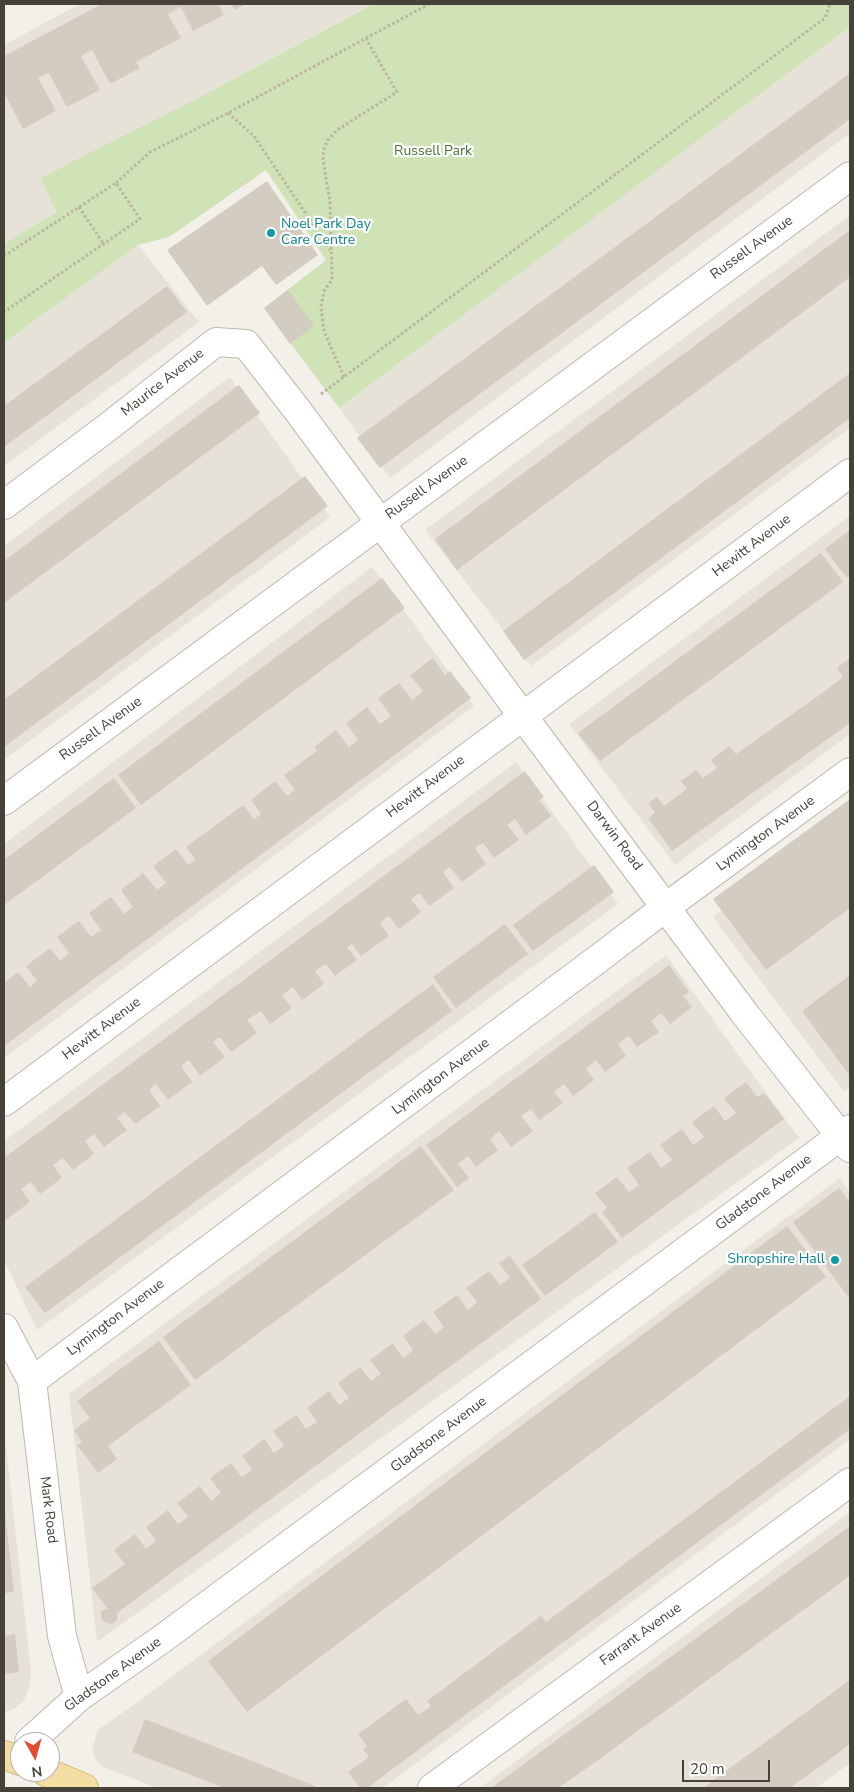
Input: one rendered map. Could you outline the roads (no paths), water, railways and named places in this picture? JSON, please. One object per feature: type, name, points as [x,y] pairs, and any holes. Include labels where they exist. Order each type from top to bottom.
[{"type":"main road","points":[[60,1778],[84,1788]]},
{"type":"street","name":"Russell Avenue","points":[[4,801],[850,176]]},
{"type":"street","name":"Maurice Avenue","points":[[4,504],[108,427],[216,342],[246,344],[380,522]]},
{"type":"street","name":"Hewitt Avenue","points":[[4,1102],[850,473]]},
{"type":"street","name":"Darwin Road","points":[[380,522],[522,716],[751,1021],[847,1138]]},
{"type":"street","name":"Lymington Avenue","points":[[32,1381],[666,907],[850,772]]},
{"type":"street","name":"Gladstone Avenue","points":[[40,1732],[79,1697],[185,1622],[847,1138]]},
{"type":"street","name":"Mark Road","points":[[4,1328],[32,1381],[62,1636],[79,1697]]},
{"type":"street","name":"Farrant Avenue","points":[[432,1788],[850,1482]]},
{"type":"place","name":"Noel Park Day Care Centre","points":[[271,233]]},
{"type":"place","name":"Shropshire Hall","points":[[835,1260]]},
{"type":"park label","name":"Russell Park","points":[[433,152]]}]
